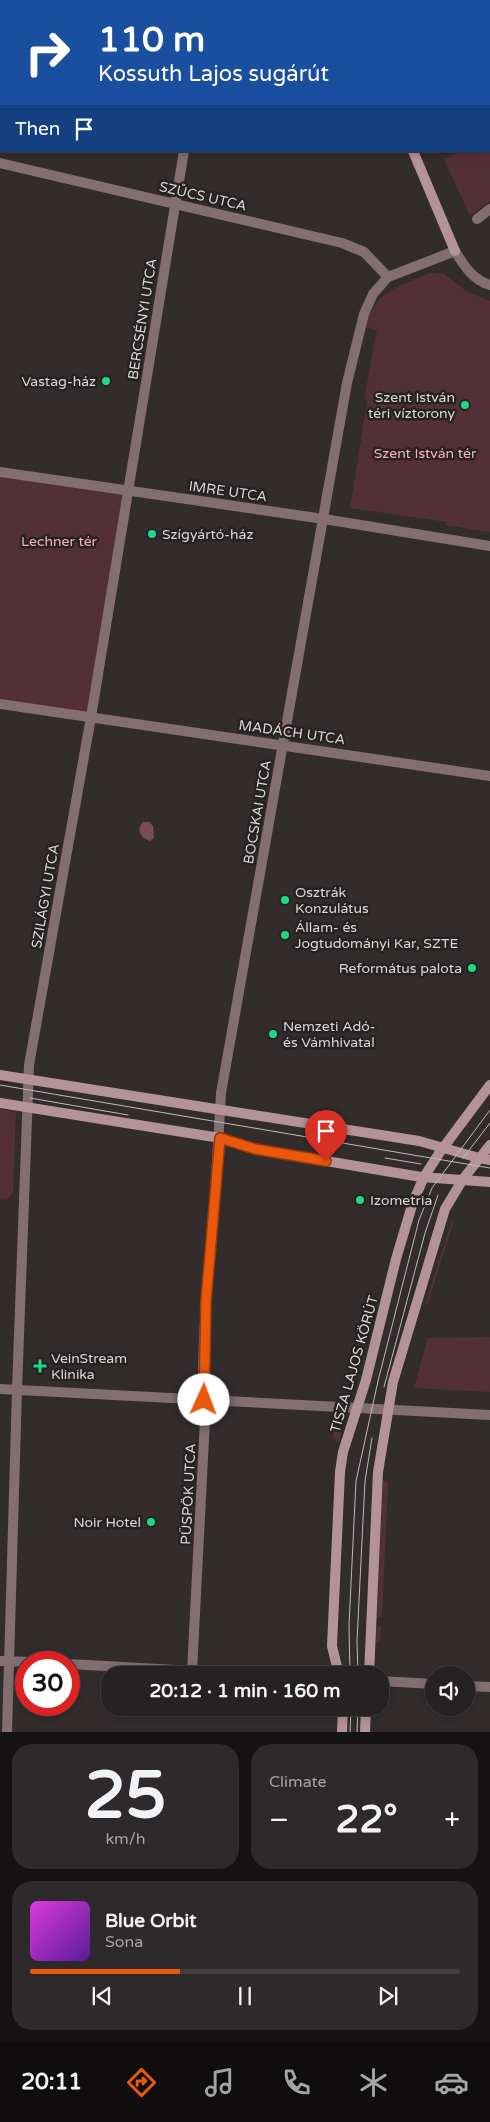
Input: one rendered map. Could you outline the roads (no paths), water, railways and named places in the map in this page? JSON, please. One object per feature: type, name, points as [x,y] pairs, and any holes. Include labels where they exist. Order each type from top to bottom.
[{"type":"street","name":"BERCSÉNYI UTCA","points":[[127,491],[184,152]]},
{"type":"street","points":[[413,152],[455,251],[466,269],[476,278],[490,285]]},
{"type":"street","name":"SZŰCS UTCA","points":[[0,163],[342,243],[364,252],[388,277]]},
{"type":"street","points":[[477,220],[490,209]]},
{"type":"street","points":[[455,251],[388,277],[373,294],[360,327],[345,395],[324,519],[490,546]]},
{"type":"street","points":[[0,472],[127,491],[90,717],[0,704]]},
{"type":"street","name":"IMRE UTCA","points":[[127,491],[324,519]]},
{"type":"street","name":"BOCSKAI UTCA","points":[[220,1138],[221,1093],[324,519]]},
{"type":"street","name":"MADÁCH UTCA","points":[[90,717],[284,744],[490,776]]},
{"type":"street","name":"SZILÁGYI UTCA","points":[[7,1732],[5,1661],[28,1079],[30,1057],[90,717]]},
{"type":"street","points":[[0,1074],[419,1140],[490,1160]]},
{"type":"street","name":"TISZA LAJOS KÖRÚT","points":[[337,1666],[332,1646],[340,1472],[343,1452],[366,1380],[412,1202],[443,1147],[490,1085]]},
{"type":"street","points":[[0,1103],[220,1138],[255,1149],[424,1178],[490,1182]]},
{"type":"street","name":"PÜSPÖK UTCA","points":[[192,1666],[206,1420],[204,1400],[206,1301],[220,1138]]},
{"type":"street","points":[[368,1666],[378,1472],[393,1382],[445,1210],[463,1179],[490,1145]]},
{"type":"street","points":[[0,1389],[490,1415]]},
{"type":"street","points":[[80,1665],[104,1666]]},
{"type":"street","points":[[389,1682],[425,1684]]},
{"type":"street","points":[[475,1686],[490,1687]]},
{"type":"street","points":[[342,1732],[343,1716]]},
{"type":"street","points":[[365,1732],[366,1716]]},
{"type":"tram line","points":[[0,1085],[490,1168]]},
{"type":"tram line","points":[[30,1098],[128,1115]]},
{"type":"tram line","points":[[350,1666],[349,1625],[356,1481],[378,1381],[419,1220],[432,1188],[490,1110]]},
{"type":"tram line","points":[[463,1158],[490,1123]]},
{"type":"tram line","points":[[385,1158],[421,1164]]},
{"type":"tram line","points":[[384,1387],[425,1233],[438,1195]]},
{"type":"tram line","points":[[358,1666],[357,1641],[365,1481],[372,1438]]},
{"type":"tram line","points":[[350,1732],[351,1716]]},
{"type":"tram line","points":[[357,1732],[358,1716]]},
{"type":"place","name":"Vastag-ház","points":[[106,381]]},
{"type":"place","name":"Szent István téri víztorony","points":[[465,405]]},
{"type":"place","name":"Szígyártó-ház","points":[[152,534]]},
{"type":"place","name":"Osztrák Konzulátus","points":[[285,900]]},
{"type":"place","name":"Állam- és Jogtudományi Kar, SZTE","points":[[285,935]]},
{"type":"place","name":"Református palota","points":[[472,968]]},
{"type":"place","name":"Nemzeti Adó- és Vámhivatal","points":[[273,1034]]},
{"type":"place","name":"Izometria","points":[[360,1200]]},
{"type":"place","name":"VeinStream Klinika","points":[[40,1366]]},
{"type":"place","name":"Noir Hotel","points":[[151,1522]]},
{"type":"park label","name":"Szent István tér","points":[[425,453]]},
{"type":"park label","name":"Lechner tér","points":[[59,541]]}]
